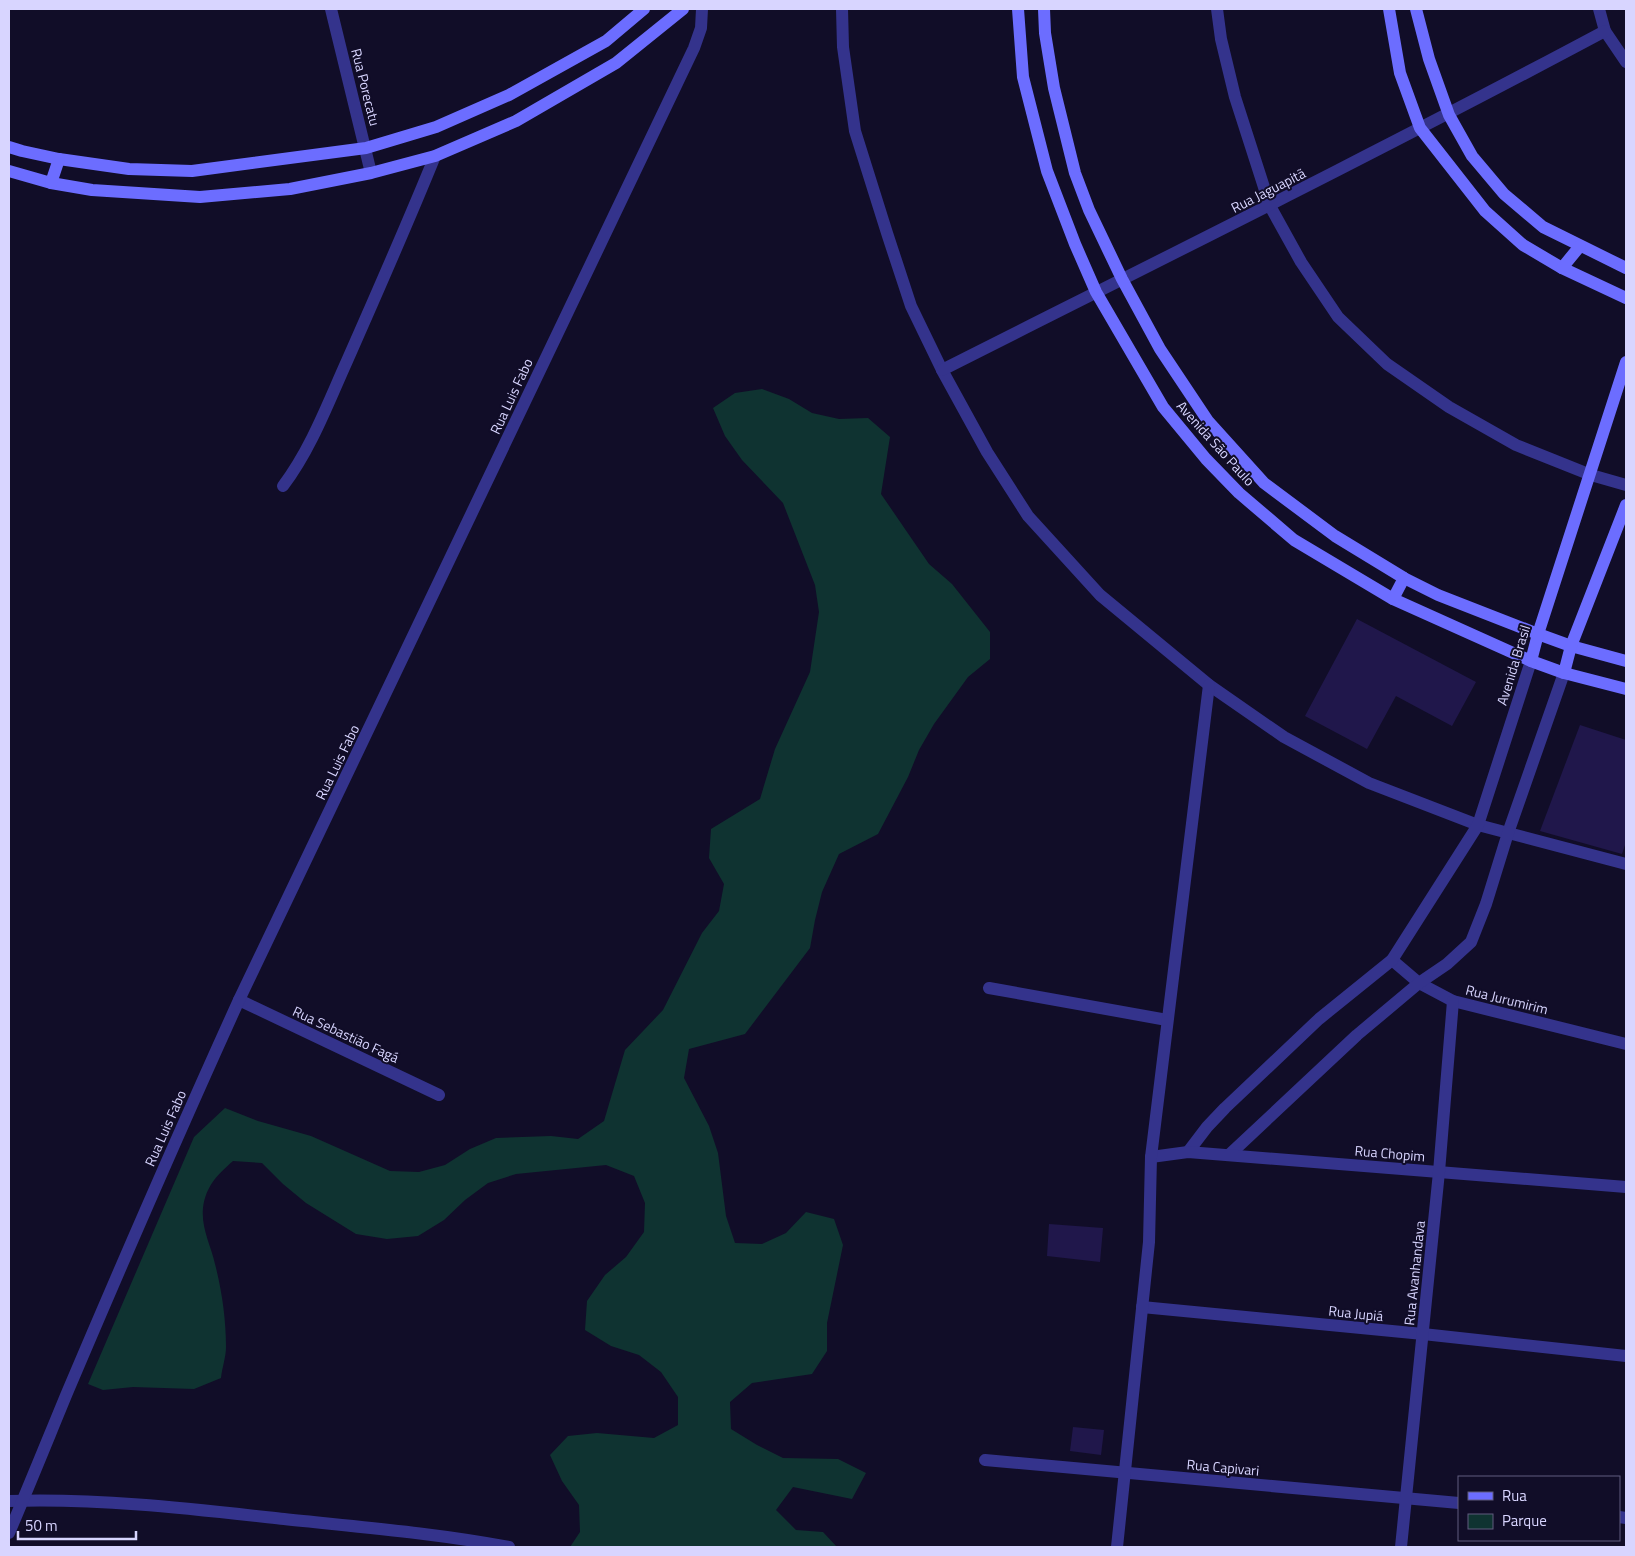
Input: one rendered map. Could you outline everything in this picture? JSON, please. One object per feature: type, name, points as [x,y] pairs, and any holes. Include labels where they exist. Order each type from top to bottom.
[{"type":"street","name":"Rua Porecatu","points":[[331,9],[371,172]]},
{"type":"street","points":[[9,147],[59,159],[129,168],[192,170],[366,148],[436,127],[509,96],[606,40],[644,9]]},
{"type":"street","points":[[9,171],[51,183],[92,190],[200,197],[290,189],[371,172],[435,156],[516,121],[616,63],[682,9]]},
{"type":"street","name":"Rua Luis Fabo","points":[[9,1533],[152,1195],[239,1000],[694,48],[701,28],[702,9]]},
{"type":"street","points":[[842,9],[843,47],[855,131],[911,306],[942,370],[987,452],[1028,516],[1100,595],[1208,685],[1284,737],[1369,783],[1478,825],[1626,864]]},
{"type":"street","name":"Avenida São Paulo","points":[[1018,9],[1023,77],[1047,171],[1075,244],[1096,292],[1163,406],[1206,459],[1239,493],[1294,540],[1393,599],[1564,673],[1626,689]]},
{"type":"street","name":"Avenida São Paulo","points":[[1044,9],[1045,33],[1054,88],[1075,173],[1089,210],[1122,280],[1160,349],[1208,421],[1264,483],[1335,536],[1404,578],[1438,594],[1538,634],[1571,646],[1626,661]]},
{"type":"street","points":[[1218,9],[1221,39],[1235,97],[1270,206],[1300,262],[1338,317],[1387,364],[1449,407],[1516,445],[1591,475],[1626,485]]},
{"type":"street","points":[[1389,9],[1400,73],[1420,128],[1485,211],[1523,245],[1562,268],[1626,298]]},
{"type":"street","points":[[1416,9],[1429,59],[1448,115],[1472,156],[1504,194],[1543,227],[1626,268]]},
{"type":"street","points":[[1599,9],[1605,31],[1626,62]]},
{"type":"street","name":"Rua Jaguapitã","points":[[942,370],[1448,115],[1605,31]]},
{"type":"street","points":[[283,486],[297,466],[335,386],[393,258],[435,156]]},
{"type":"street","points":[[51,183],[59,159]]},
{"type":"street","points":[[1562,268],[1580,246]]},
{"type":"street","name":"Avenida Brasil","points":[[1188,1152],[1207,1127],[1225,1108],[1319,1019],[1392,960],[1478,825],[1626,362]]},
{"type":"street","points":[[1229,1155],[1357,1035],[1419,983],[1447,964],[1471,942],[1486,904],[1508,833],[1564,673],[1571,646],[1626,505]]},
{"type":"street","points":[[1393,599],[1404,578]]},
{"type":"street","points":[[1117,1547],[1148,1242],[1151,1157],[1208,685]]},
{"type":"street","name":"Rua Jurumirim","points":[[1392,960],[1419,983],[1452,1001],[1626,1044]]},
{"type":"street","points":[[989,988],[1167,1020]]},
{"type":"street","name":"Rua Sebastião Fagá","points":[[239,1000],[439,1095]]},
{"type":"street","name":"Rua Avanhandava","points":[[1402,1547],[1439,1172],[1452,1001]]},
{"type":"street","name":"Rua Chopim","points":[[1151,1157],[1188,1152],[1626,1187]]},
{"type":"street","name":"Rua Jupiá","points":[[1142,1307],[1424,1334],[1626,1356]]},
{"type":"street","name":"Rua Capivari","points":[[985,1460],[1458,1503]]},
{"type":"street","points":[[9,1501],[117,1502],[168,1506],[459,1538],[509,1547]]},
{"type":"green space","points":[[762,389],[789,399],[812,413],[839,419],[868,418],[890,437],[881,494],[929,564],[952,584],[990,632],[990,659],[968,677],[934,724],[919,750],[908,777],[878,834],[839,854],[822,892],[810,948],[745,1034],[689,1049],[684,1078],[709,1126],[718,1153],[726,1216],[735,1243],[762,1244],[786,1233],[806,1212],[834,1219],[843,1245],[827,1323],[827,1351],[812,1374],[752,1383],[730,1402],[731,1429],[757,1445],[783,1458],[838,1459],[866,1473],[852,1499],[793,1487],[776,1510],[796,1530],[823,1532],[837,1547],[570,1547],[580,1532],[579,1505],[562,1481],[550,1455],[568,1436],[597,1433],[654,1438],[678,1425],[678,1397],[661,1372],[639,1355],[611,1346],[585,1330],[587,1301],[605,1275],[626,1257],[644,1232],[645,1203],[634,1176],[606,1165],[516,1174],[488,1183],[465,1200],[444,1220],[418,1236],[387,1239],[356,1234],[306,1203],[262,1163],[233,1161],[213,1182],[204,1200],[203,1208],[205,1230],[222,1295],[226,1351],[221,1378],[194,1389],[133,1387],[103,1390],[88,1384],[194,1137],[225,1108],[258,1121],[311,1136],[390,1171],[419,1172],[445,1165],[470,1149],[496,1138],[551,1136],[578,1139],[604,1121],[625,1050],[663,1010],[702,933],[719,911],[724,884],[709,858],[711,829],[760,799],[775,749],[810,672],[819,612],[815,585],[783,503],[742,460],[725,436],[713,408],[735,393]]},
{"type":"building","points":[[1357,619],[1476,682],[1452,726],[1396,696],[1367,749],[1305,716]]},
{"type":"building","points":[[1580,725],[1626,740],[1626,842],[1622,854],[1540,831]]},
{"type":"building","points":[[1049,1224],[1103,1228],[1100,1262],[1047,1256]]},
{"type":"building","points":[[1073,1427],[1104,1430],[1101,1455],[1070,1451]]}]
